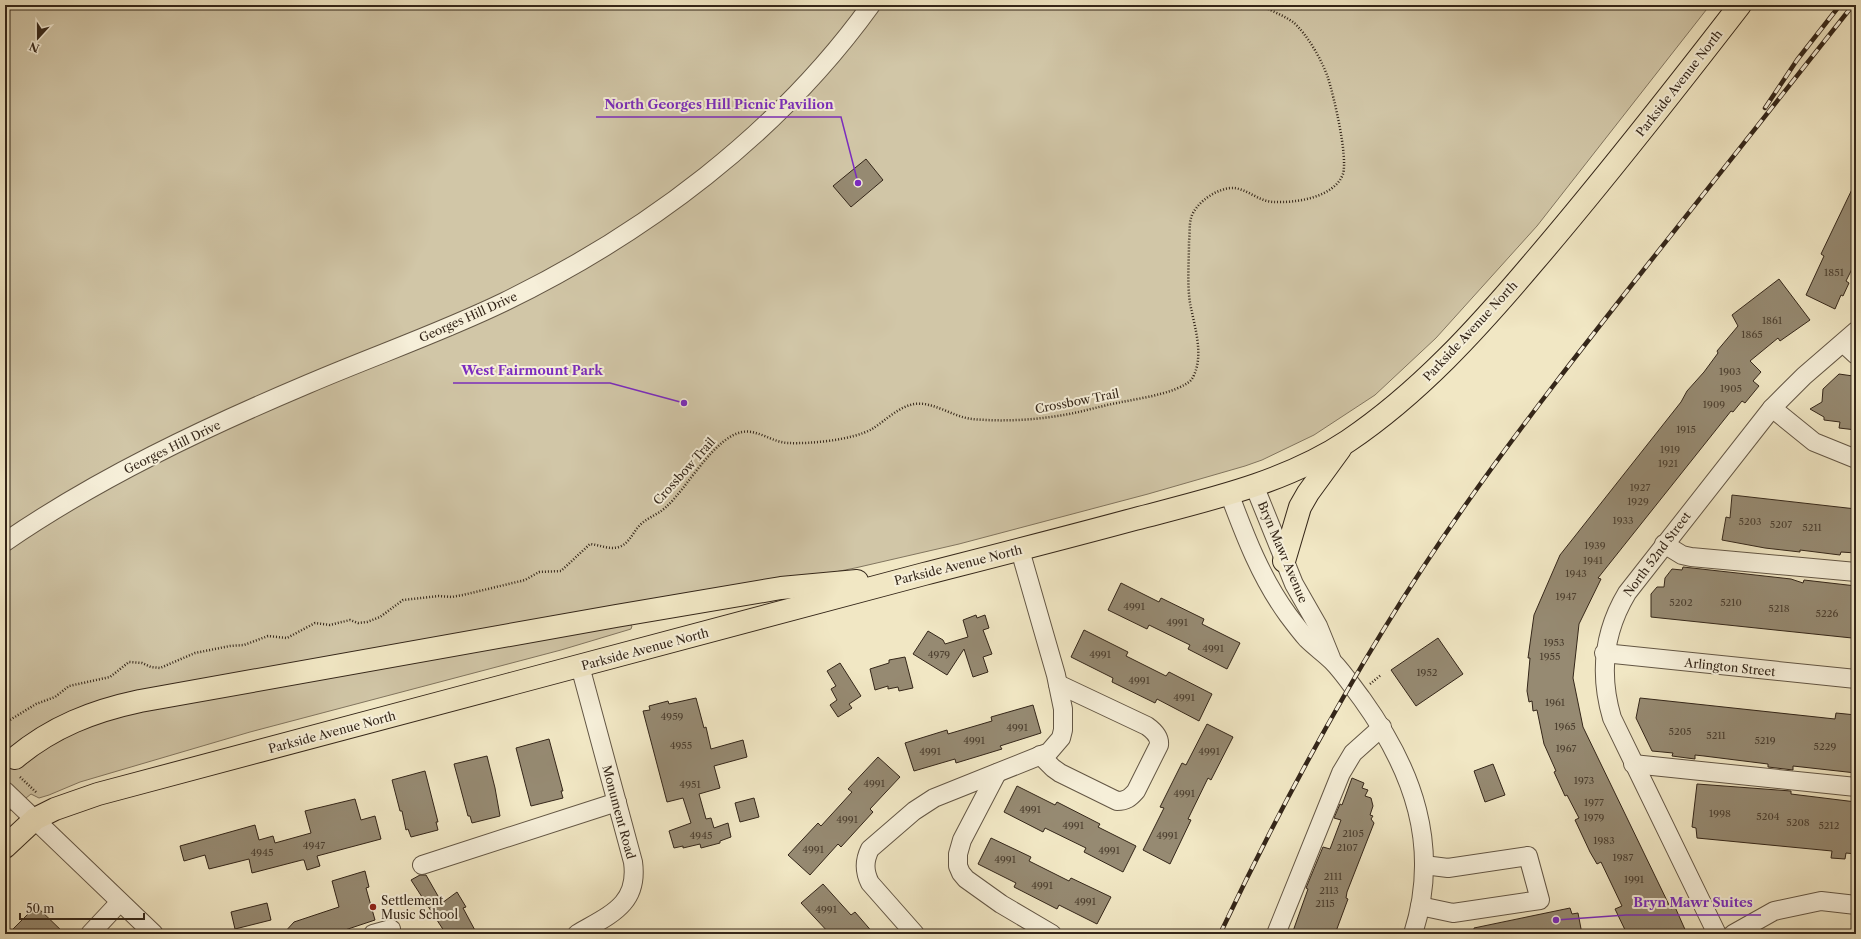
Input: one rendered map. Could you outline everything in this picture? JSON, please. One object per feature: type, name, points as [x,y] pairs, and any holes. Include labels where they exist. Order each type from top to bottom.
[{"type":"main road","name":"Parkside Avenue North","points":[[5,847],[35,819],[56,809],[98,794],[928,573],[1020,550],[1229,493],[1254,485],[1307,464],[1344,444],[1380,418],[1425,379],[1461,344],[1506,295],[1572,218],[1740,5]]},
{"type":"main road","points":[[1284,561],[1300,507],[1308,493],[1344,444]]},
{"type":"main road","points":[[15,758],[42,737],[78,719],[112,708],[148,700],[608,617],[781,588],[928,573]]},
{"type":"street","name":"Georges Hill Drive","points":[[5,542],[30,524],[95,486],[186,440],[309,383],[469,318],[538,285],[610,243],[681,194],[752,138],[782,109],[831,57],[871,5]]},
{"type":"street","name":"North 52nd Street","points":[[1717,934],[1617,731],[1608,705],[1604,677],[1604,653],[1612,624],[1621,602],[1634,582],[1772,408],[1804,376],[1856,331]]},
{"type":"street","points":[[1843,343],[1856,355]]},
{"type":"street","points":[[1772,408],[1814,442],[1856,459]]},
{"type":"street","name":"Bryn Mawr Avenue","points":[[1254,485],[1284,561],[1301,597],[1318,626],[1332,661]]},
{"type":"street","name":"Bryn Mawr Avenue","points":[[1229,493],[1250,548],[1272,592],[1307,639],[1332,661],[1382,727],[1402,764],[1414,793],[1422,825],[1424,865],[1420,906],[1414,934]]},
{"type":"street","points":[[1664,544],[1682,555],[1692,557],[1856,572]]},
{"type":"street","points":[[915,934],[868,880],[865,867],[866,857],[870,849],[914,811],[929,802],[1050,752],[1056,745],[1063,730],[1063,709],[1058,684],[1020,550]]},
{"type":"street","name":"Arlington Street","points":[[1604,653],[1856,680]]},
{"type":"street","name":"Monument Road","points":[[578,934],[620,907],[627,900],[634,883],[633,862],[580,666]]},
{"type":"street","points":[[1040,755],[1053,768],[1070,778],[1117,801],[1123,801],[1132,796],[1136,791],[1159,745],[1160,741],[1157,735],[1147,726],[1058,684]]},
{"type":"street","points":[[1276,934],[1341,773],[1354,752],[1382,727]]},
{"type":"street","points":[[1633,764],[1856,787]]},
{"type":"street","points":[[997,773],[962,840],[958,854],[958,866],[961,874],[966,879],[995,900],[1014,913],[1052,934]]},
{"type":"street","points":[[10,796],[154,934]]},
{"type":"street","points":[[422,865],[617,802]]},
{"type":"street","points":[[1420,906],[1453,913],[1540,900],[1528,856],[1448,868],[1424,865]]},
{"type":"street","points":[[1733,934],[1774,910],[1821,901],[1856,905]]},
{"type":"street","points":[[90,934],[120,902]]},
{"type":"street","points":[[373,934],[390,928]]},
{"type":"path","name":"Crossbow Trail","points":[[5,723],[36,704],[55,697],[69,686],[110,677],[129,662],[142,663],[150,667],[160,668],[195,653],[230,646],[244,645],[268,636],[287,638],[315,623],[330,625],[350,620],[358,623],[368,622],[380,617],[403,600],[439,596],[457,596],[525,580],[539,572],[561,571],[590,544],[611,548],[621,546],[628,542],[639,526],[665,508],[723,441],[742,432],[755,433],[786,444],[839,440],[869,431],[894,413],[911,404],[924,404],[957,416],[972,419],[1029,420],[1070,414],[1141,398],[1172,390],[1190,382],[1196,372],[1198,360],[1197,333],[1189,300],[1190,218],[1198,204],[1220,191],[1234,188],[1269,202],[1295,203],[1327,191],[1335,185],[1343,174],[1344,154],[1333,99],[1327,75],[1314,46],[1295,24],[1261,5]]},
{"type":"shaded area","points":[[5,5],[1710,5],[1537,226],[1436,338],[1375,395],[1314,435],[1262,460],[1148,494],[959,544],[855,568],[95,720],[629,624],[632,626],[631,629],[561,650],[250,732],[80,782],[39,798],[31,794],[5,815]]},
{"type":"building","points":[[866,159],[883,180],[851,207],[833,186]]},
{"type":"building","points":[[1856,181],[1856,261],[1846,281],[1849,283],[1843,296],[1841,295],[1835,309],[1806,295],[1824,256],[1821,254]]},
{"type":"building","points":[[1779,279],[1810,320],[1780,341],[1778,338],[1750,361],[1761,372],[1753,381],[1759,386],[1745,403],[1742,401],[1733,412],[1731,411],[1598,578],[1601,579],[1579,624],[1573,678],[1583,727],[1671,909],[1675,907],[1687,934],[1627,934],[1615,909],[1622,906],[1601,862],[1597,864],[1575,820],[1579,818],[1567,795],[1565,796],[1554,772],[1556,771],[1544,744],[1537,710],[1533,711],[1532,701],[1529,702],[1527,691],[1530,658],[1528,658],[1534,615],[1560,555],[1681,402],[1687,391],[1718,353],[1717,351],[1738,326],[1732,315]]},
{"type":"building","points":[[1839,374],[1853,376],[1853,380],[1856,380],[1856,430],[1839,428],[1840,422],[1824,420],[1824,417],[1810,409],[1822,402],[1823,389]]},
{"type":"building","points":[[1732,495],[1856,509],[1856,553],[1841,552],[1840,555],[1800,550],[1800,552],[1765,548],[1722,540],[1726,517],[1730,518]]},
{"type":"building","points":[[1683,567],[1791,579],[1803,583],[1804,580],[1856,586],[1856,628],[1854,628],[1852,638],[1651,617],[1651,594],[1657,587],[1664,587],[1665,578],[1672,569],[1682,570]]},
{"type":"building","points":[[1121,583],[1159,602],[1161,598],[1204,619],[1202,624],[1240,643],[1227,669],[1188,649],[1190,645],[1149,625],[1147,629],[1108,610]]},
{"type":"building","points":[[976,615],[977,618],[985,615],[989,628],[983,630],[992,654],[983,657],[988,672],[973,677],[964,649],[947,675],[913,654],[928,631],[943,640],[945,644],[968,637],[963,620]]},
{"type":"building","points":[[1084,630],[1128,652],[1126,656],[1166,676],[1169,672],[1212,694],[1199,721],[1157,699],[1155,703],[1112,682],[1113,678],[1071,657]]},
{"type":"building","points":[[1438,638],[1463,674],[1416,706],[1391,670]]},
{"type":"building","points":[[905,657],[913,688],[899,691],[898,687],[888,689],[888,686],[875,690],[870,669],[889,663],[889,660]]},
{"type":"building","points":[[840,663],[861,696],[849,704],[852,708],[838,717],[830,705],[837,700],[831,689],[836,686],[827,671]]},
{"type":"building","points":[[696,698],[704,728],[706,727],[711,749],[743,740],[747,757],[714,766],[720,788],[699,794],[706,819],[711,818],[714,828],[728,823],[731,837],[720,841],[720,843],[701,848],[700,844],[683,848],[683,846],[674,848],[669,831],[691,823],[683,798],[667,802],[643,711],[650,710],[649,706],[668,701],[669,704]]},
{"type":"building","points":[[1640,698],[1835,719],[1836,713],[1856,715],[1856,773],[1793,766],[1793,770],[1768,767],[1768,764],[1695,755],[1695,759],[1672,756],[1673,753],[1652,751],[1636,718]]},
{"type":"building","points":[[1033,705],[1041,733],[1000,746],[1002,749],[956,763],[955,759],[914,771],[905,743],[947,730],[948,734],[992,721],[991,717]]},
{"type":"building","points":[[1207,724],[1233,737],[1211,780],[1208,778],[1188,819],[1191,820],[1170,864],[1143,850],[1164,808],[1160,807],[1182,763],[1186,765]]},
{"type":"building","points":[[549,739],[563,791],[561,791],[563,798],[531,806],[516,748]]},
{"type":"building","points":[[487,756],[500,816],[472,823],[470,816],[468,816],[454,764]]},
{"type":"building","points":[[878,757],[900,777],[870,809],[873,812],[841,847],[838,844],[810,875],[788,855],[818,823],[821,826],[852,792],[848,789]]},
{"type":"building","points":[[1493,764],[1505,795],[1485,802],[1474,771]]},
{"type":"building","points":[[425,771],[438,822],[436,822],[438,830],[411,837],[408,829],[406,830],[402,811],[400,811],[392,780]]},
{"type":"building","points":[[1352,778],[1364,783],[1362,788],[1368,790],[1365,796],[1371,798],[1373,806],[1370,815],[1373,816],[1371,819],[1374,823],[1347,892],[1346,898],[1348,899],[1335,934],[1292,934],[1308,889],[1306,888],[1323,847],[1330,849],[1341,820],[1334,818],[1340,804],[1342,805]]},
{"type":"building","points":[[1697,784],[1791,791],[1791,794],[1856,802],[1856,854],[1846,853],[1845,859],[1831,858],[1832,851],[1697,838],[1696,828],[1692,827]]},
{"type":"building","points":[[1017,786],[1055,805],[1057,802],[1100,824],[1098,827],[1136,846],[1123,872],[1084,852],[1086,848],[1045,828],[1043,832],[1004,812]]},
{"type":"building","points":[[754,798],[759,817],[740,822],[735,803]]},
{"type":"building","points":[[355,799],[361,820],[375,816],[381,839],[317,856],[320,866],[307,870],[304,860],[302,860],[252,873],[249,859],[209,869],[205,855],[184,861],[180,846],[255,825],[259,840],[273,836],[275,843],[311,833],[305,811]]},
{"type":"building","points":[[991,838],[1031,857],[1029,861],[1069,881],[1071,878],[1111,897],[1097,924],[1059,905],[1057,909],[1014,887],[1016,883],[978,864]]},
{"type":"building","points":[[365,871],[369,887],[366,888],[375,920],[333,934],[283,934],[294,922],[339,907],[332,881]]},
{"type":"building","points":[[420,875],[426,875],[442,903],[457,892],[466,907],[463,908],[477,934],[446,934],[411,880]]},
{"type":"building","points":[[823,884],[851,915],[855,912],[874,934],[830,934],[801,903]]},
{"type":"building","points":[[267,903],[271,920],[235,929],[231,912]]},
{"type":"building","points":[[36,906],[65,934],[8,934]]},
{"type":"building","points":[[1570,908],[1572,914],[1578,913],[1582,934],[1474,934],[1474,928]]},
{"type":"railway","points":[[1765,108],[1797,60],[1840,5]]},
{"type":"railway","points":[[1220,934],[1274,824],[1333,715],[1396,609],[1429,558],[1486,476],[1555,384],[1853,5]]},
{"type":"place","name":"North Georges Hill Picnic Pavilion","points":[[858,183]]},
{"type":"place","name":"West Fairmount Park","points":[[684,403]]},
{"type":"place","name":"Settlement Music School","points":[[373,907]]},
{"type":"place","name":"Bryn Mawr Suites","points":[[1556,920]]}]
